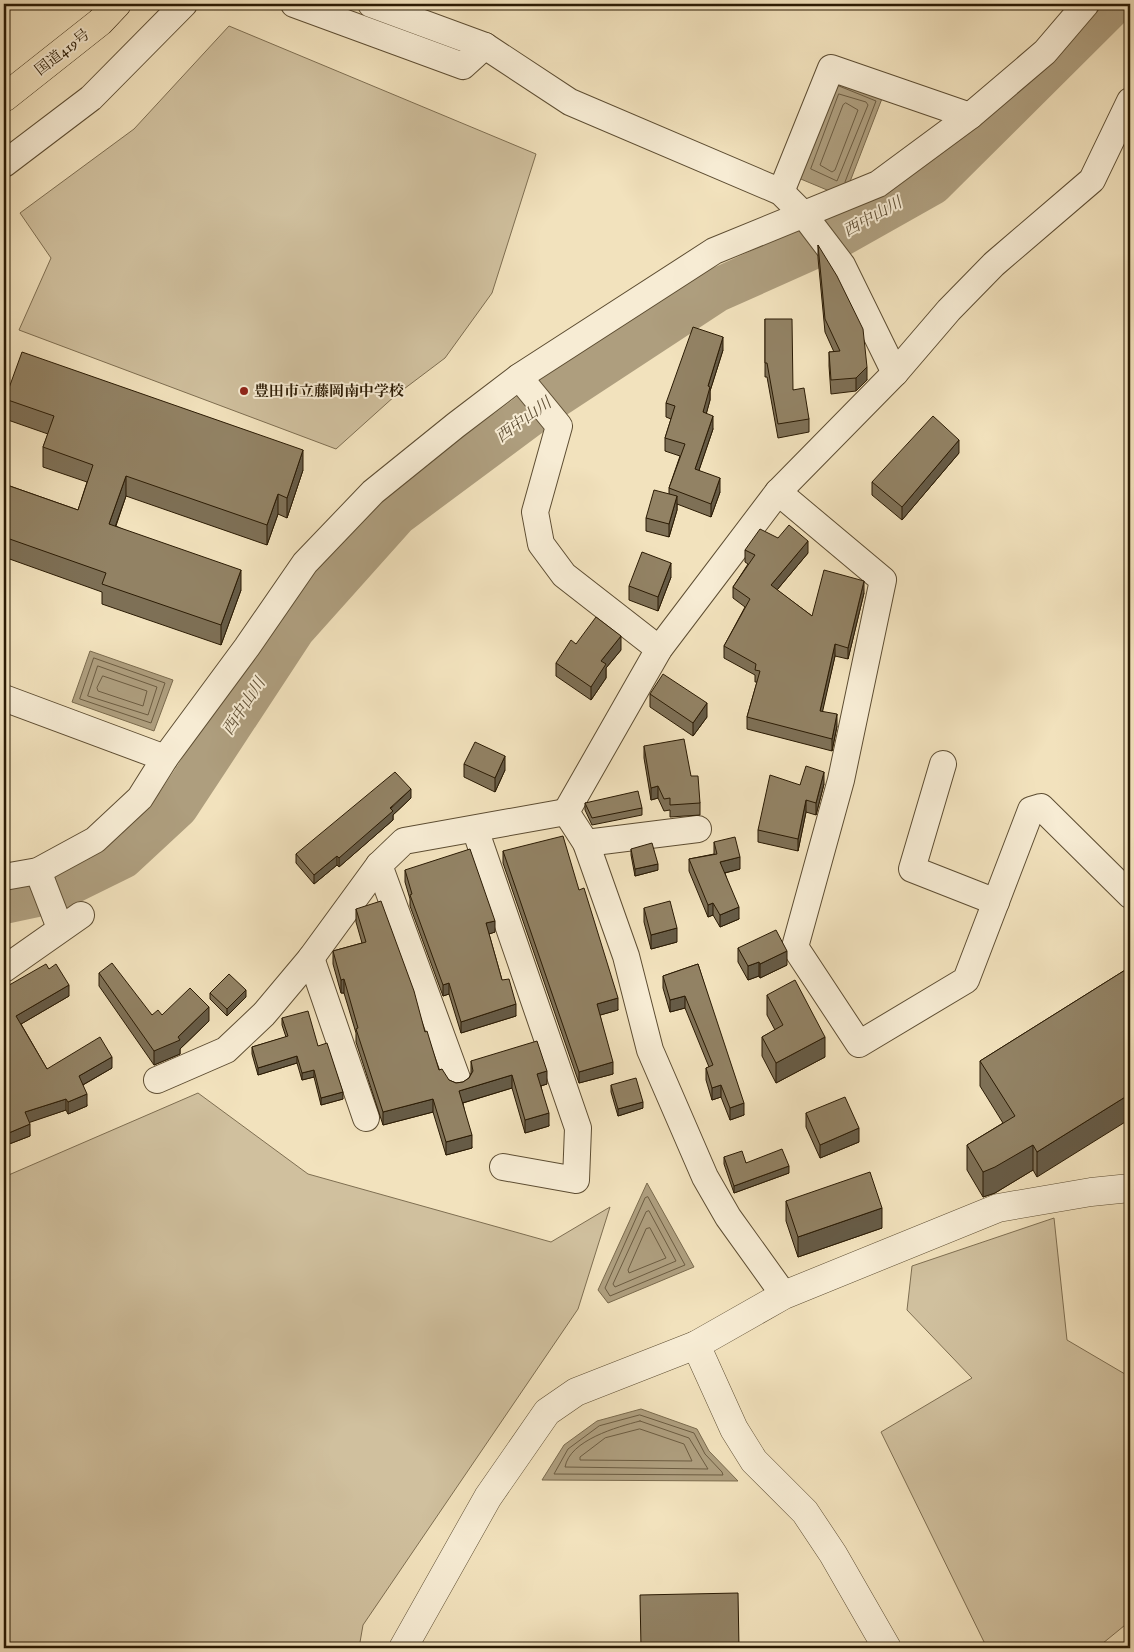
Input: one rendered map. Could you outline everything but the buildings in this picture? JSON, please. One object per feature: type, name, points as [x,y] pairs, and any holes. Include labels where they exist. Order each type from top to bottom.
[{"type":"highway","name":"国道419号","points":[[4,98],[100,22],[117,4]]},
{"type":"street","points":[[4,164],[91,98],[184,4]]},
{"type":"street","points":[[294,4],[464,66],[485,46]]},
{"type":"street","points":[[371,4],[485,46],[570,102],[781,192],[807,220],[842,265],[895,372]]},
{"type":"street","points":[[4,877],[40,876],[95,840],[140,798],[165,758],[248,647],[305,563],[373,492],[456,425],[523,382],[714,251],[807,220],[878,184],[970,116],[1045,52],[1086,4]]},
{"type":"street","points":[[781,192],[831,68],[970,116]]},
{"type":"street","points":[[157,1080],[226,1050],[264,1014],[311,958],[380,865],[404,841],[566,812],[659,649],[778,492],[895,372],[949,310],[994,264],[1092,180],[1130,101]]},
{"type":"street","points":[[523,382],[559,426],[535,512],[541,544],[564,576],[659,649]]},
{"type":"street","points":[[778,492],[883,580],[841,780],[795,947],[859,1044],[966,980],[1031,810],[1041,807],[1130,895]]},
{"type":"street","points":[[4,698],[165,758]]},
{"type":"street","points":[[943,764],[912,869],[996,902]]},
{"type":"street","points":[[566,812],[586,843],[626,956],[650,1050],[705,1177],[728,1216],[784,1295]]},
{"type":"street","points":[[475,829],[578,1128],[576,1180],[503,1167]]},
{"type":"street","points":[[586,843],[698,829]]},
{"type":"street","points":[[380,865],[458,1081]]},
{"type":"street","points":[[4,969],[66,920],[40,876]]},
{"type":"street","points":[[311,958],[366,1118]]},
{"type":"street","points":[[403,1648],[488,1497],[547,1412],[576,1392],[696,1345],[784,1295],[998,1208],[1091,1192],[1130,1188]]},
{"type":"street","points":[[696,1345],[734,1429],[754,1461],[806,1512],[833,1554],[887,1648]]},
{"type":"shaded area","points":[[229,26],[536,154],[492,293],[445,358],[396,395],[336,449],[19,330],[51,258],[20,213],[134,129]]},
{"type":"shaded area","points":[[198,1093],[308,1174],[551,1242],[610,1207],[578,1309],[363,1625],[359,1648],[4,1648],[4,1177]]},
{"type":"shaded area","points":[[1054,1218],[1067,1340],[1130,1377],[1130,1621],[1097,1648],[987,1648],[881,1432],[972,1378],[907,1310],[912,1266]]},
{"type":"water","points":[[832,79],[883,96],[846,192],[839,195],[796,177]]},
{"type":"water","points":[[90,651],[173,680],[154,731],[72,702]]},
{"type":"water","points":[[647,1183],[694,1267],[608,1303],[598,1290]]},
{"type":"water","points":[[641,1409],[697,1429],[709,1451],[738,1481],[542,1480],[564,1445],[597,1421]]},
{"type":"waterway","name":"西中山川","points":[[4,902],[51,892],[122,857],[177,806],[294,628],[396,514],[552,398],[715,291],[838,236],[932,183],[1112,4]]},
{"type":"place","name":"豊田市立藤岡南中学校","points":[[244,391]]}]
